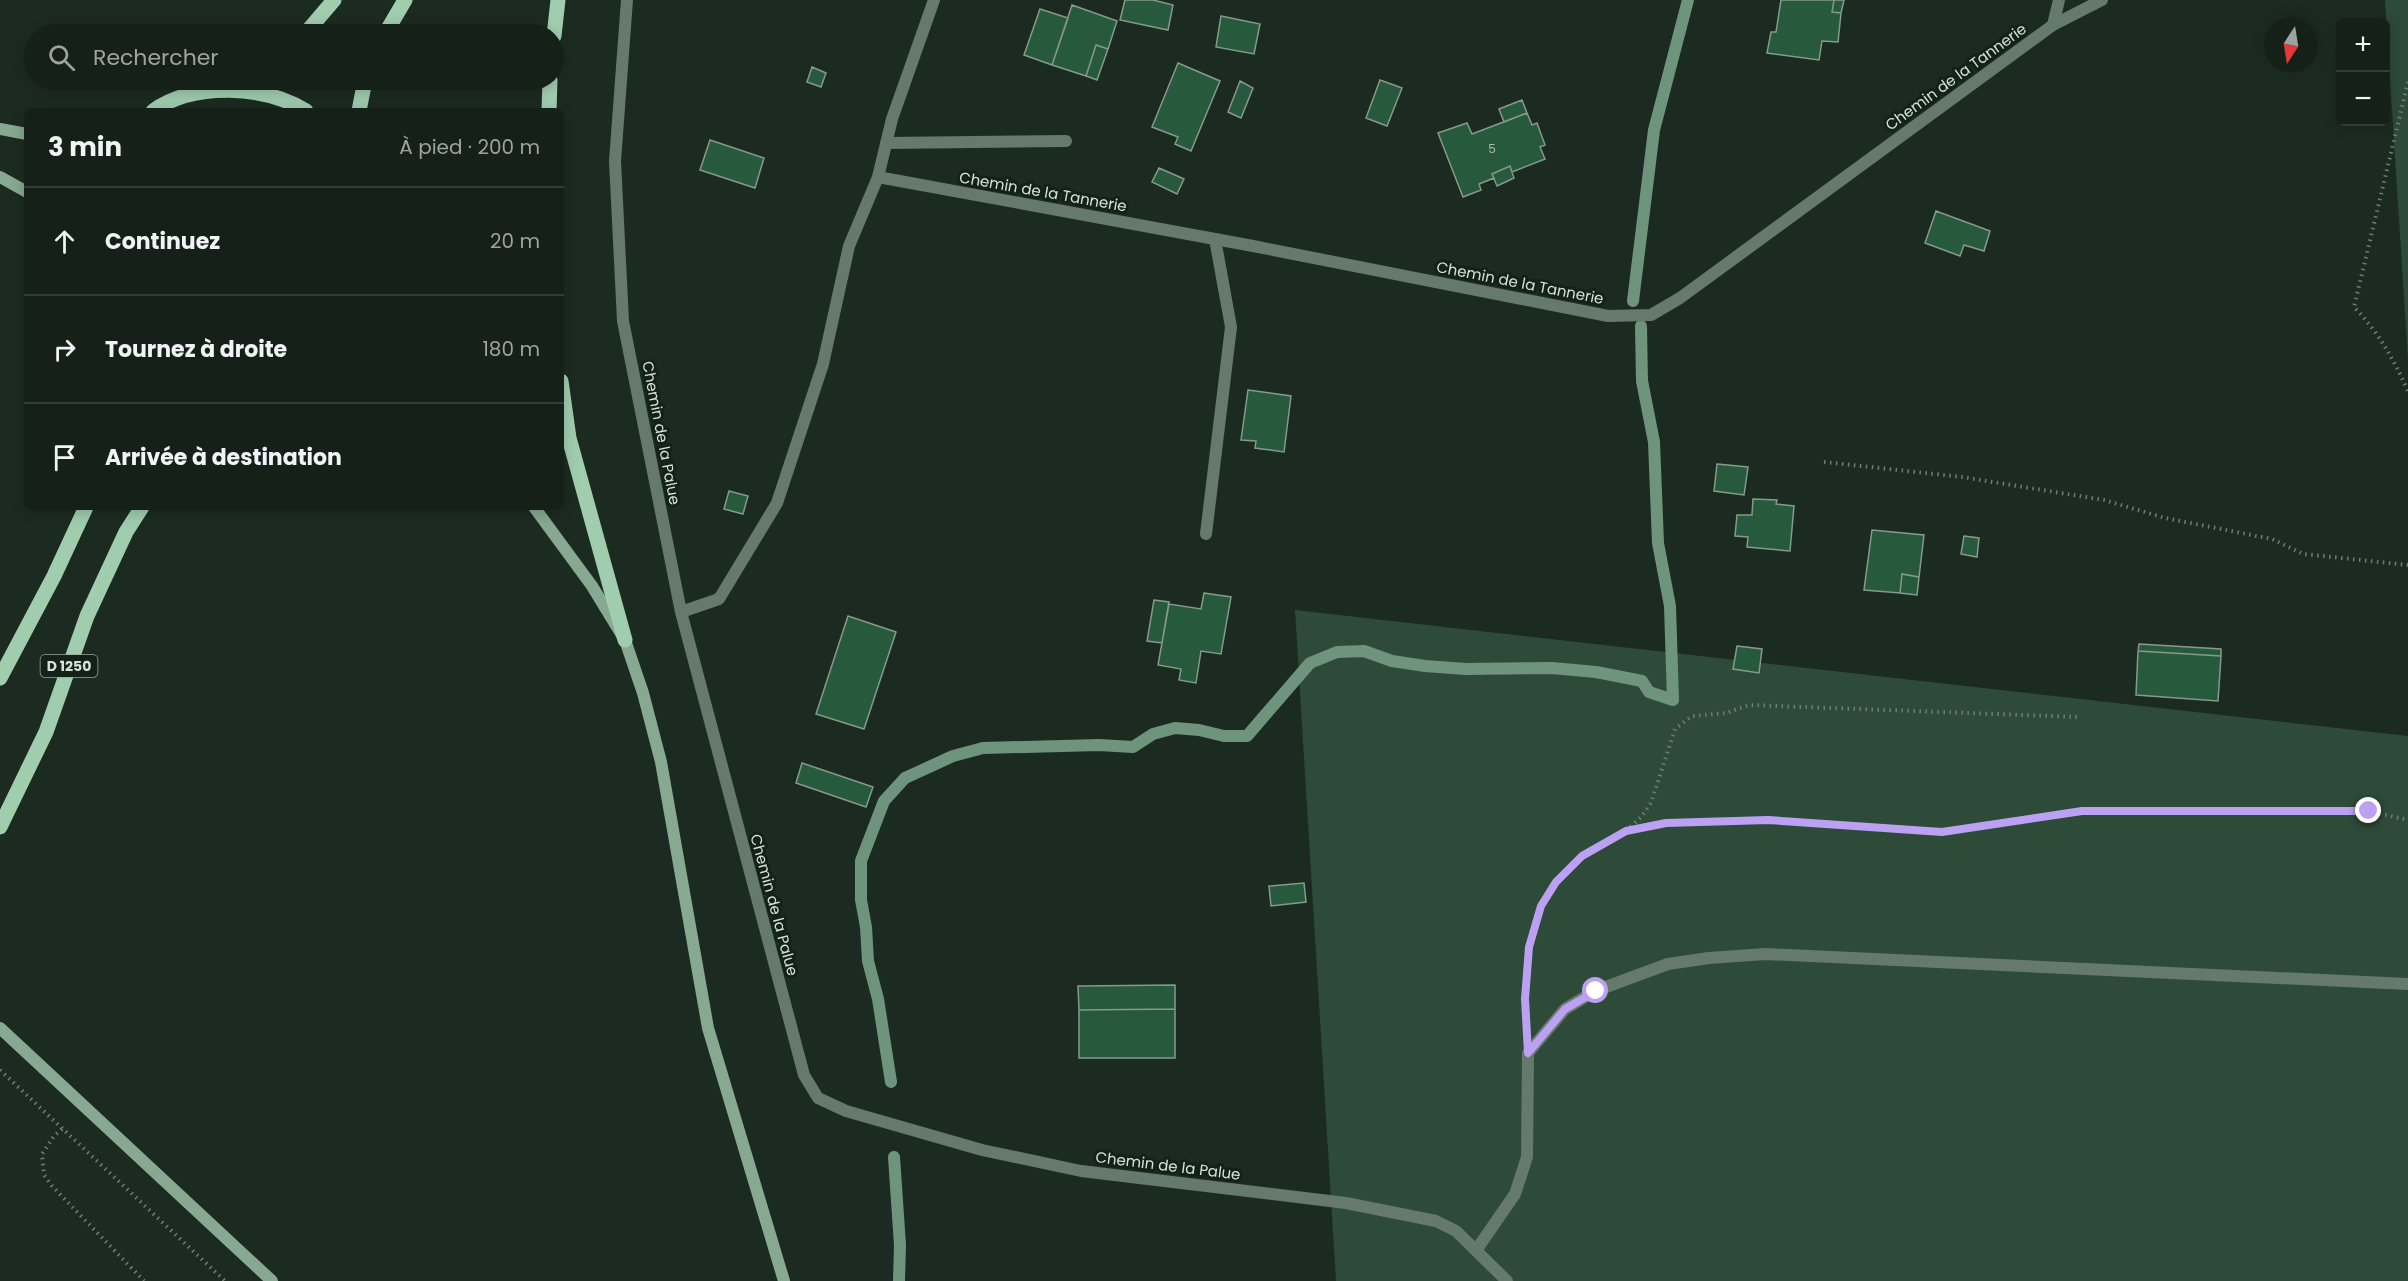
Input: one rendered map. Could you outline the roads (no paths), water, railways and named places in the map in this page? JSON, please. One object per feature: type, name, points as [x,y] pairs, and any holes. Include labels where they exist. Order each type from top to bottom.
[{"type":"main road","points":[[314,24],[334,0]]},
{"type":"main road","points":[[391,24],[405,0]]},
{"type":"main road","points":[[555,24],[558,0]]},
{"type":"main road","points":[[158,108],[209,90],[258,92],[293,103],[301,108]]},
{"type":"main road","points":[[359,108],[363,90]]},
{"type":"main road","points":[[549,108],[550,90]]},
{"type":"main road","points":[[0,129],[24,133]]},
{"type":"main road","points":[[0,177],[24,190]]},
{"type":"main road","points":[[564,402],[569,438],[661,762],[708,1028],[784,1281]]},
{"type":"main road","points":[[0,678],[54,576],[85,510]]},
{"type":"main road","name":"D 1250","points":[[0,827],[46,732],[87,616],[126,532],[140,510]]},
{"type":"main road","points":[[536,510],[592,586],[625,640]]},
{"type":"main road","points":[[0,1028],[272,1281]]},
{"type":"street","name":"Chemin de la Palue","points":[[627,0],[615,161],[623,321],[681,612],[804,1075],[818,1098],[846,1111],[905,1129],[982,1150],[1081,1170],[1346,1203],[1416,1215],[1436,1221],[1456,1231],[1477,1249],[1507,1281]]},
{"type":"street","points":[[681,612],[719,599],[777,503],[823,364],[849,246],[878,177],[892,119],[934,0]]},
{"type":"street","points":[[2053,25],[2059,0]]},
{"type":"street","name":"Chemin de la Tannerie","points":[[878,177],[1215,239],[1608,316],[1651,315],[1680,298],[2053,25],[2101,0]]},
{"type":"street","points":[[886,143],[1066,141]]},
{"type":"street","points":[[1206,534],[1231,327],[1215,239]]},
{"type":"street","points":[[1477,1249],[1515,1194],[1527,1157],[1528,1053],[1565,1009],[1596,991],[1668,964],[1765,954],[2408,984]]},
{"type":"waterway","points":[[1633,301],[1654,130],[1688,0]]},
{"type":"waterway","points":[[891,1082],[878,999],[868,961],[866,927],[861,900],[861,861],[884,801],[905,778],[953,756],[983,748],[1099,745],[1133,747],[1153,734],[1175,728],[1199,730],[1224,736],[1247,736],[1310,663],[1337,652],[1364,651],[1392,661],[1425,666],[1466,669],[1552,668],[1596,672],[1642,681],[1649,692],[1673,700],[1670,606],[1658,543],[1654,442],[1642,381],[1641,326]]},
{"type":"waterway","points":[[894,1157],[900,1245],[899,1281]]}]
